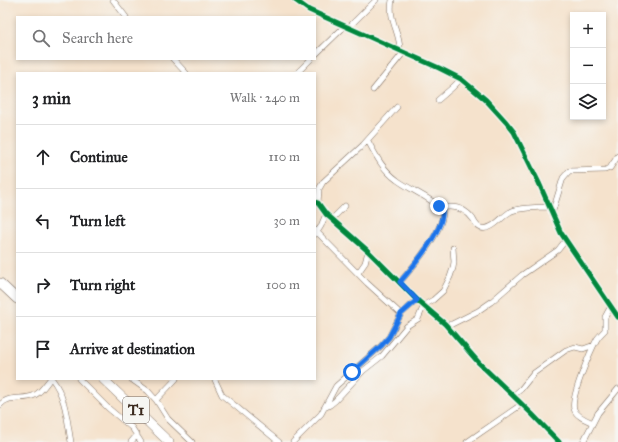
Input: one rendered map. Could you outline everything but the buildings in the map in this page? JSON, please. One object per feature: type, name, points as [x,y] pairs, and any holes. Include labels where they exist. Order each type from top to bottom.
[{"type":"highway","points":[[0,283],[16,298]]},
{"type":"highway","name":"T1","points":[[104,380],[169,442]]},
{"type":"street","points":[[113,0],[125,16]]},
{"type":"street","points":[[294,0],[309,10],[436,66],[461,79],[482,95],[507,123],[520,143],[552,214],[566,241],[614,307],[618,317]]},
{"type":"street","points":[[316,54],[376,0]]},
{"type":"street","points":[[392,0],[393,25],[402,51]]},
{"type":"street","points":[[373,90],[402,51]]},
{"type":"street","points":[[174,60],[185,72]]},
{"type":"street","points":[[298,72],[310,60]]},
{"type":"street","points":[[438,100],[461,79]]},
{"type":"street","points":[[397,107],[368,141],[323,182],[319,189],[317,203],[326,214],[368,251],[417,300],[445,324],[479,363],[559,442]]},
{"type":"street","points":[[368,141],[381,164],[392,176],[441,208],[443,212],[429,244],[400,282]]},
{"type":"street","points":[[552,214],[563,178],[569,171],[605,170],[610,168],[618,156]]},
{"type":"street","points":[[332,219],[345,206]]},
{"type":"street","points":[[441,208],[452,206],[459,208],[471,216],[477,226],[481,229],[492,227],[513,210],[549,207]]},
{"type":"street","points":[[326,214],[316,232],[401,314]]},
{"type":"street","points":[[445,324],[452,324],[478,311],[491,302],[522,275],[558,250],[566,241]]},
{"type":"street","points":[[324,408],[335,401],[363,371],[382,356],[407,326],[418,319],[424,305],[433,300],[443,291],[450,277],[454,262],[453,248]]},
{"type":"street","points":[[358,273],[364,263],[368,251]]},
{"type":"street","points":[[293,442],[318,418],[336,386],[381,346],[389,337],[401,314],[417,300]]},
{"type":"street","points":[[593,423],[585,420],[576,413],[573,408],[573,400],[594,345],[605,330],[605,317],[614,307]]},
{"type":"street","points":[[513,396],[534,373],[566,350],[575,347],[583,349],[594,345]]},
{"type":"street","points":[[0,405],[9,399],[28,398],[35,395],[50,380]]},
{"type":"street","points":[[52,380],[58,388],[63,400],[71,442]]},
{"type":"street","points":[[80,380],[108,408],[129,425],[141,442]]},
{"type":"street","points":[[132,380],[148,391],[156,400],[168,419],[192,442]]},
{"type":"street","points":[[156,400],[175,380]]},
{"type":"street","points":[[215,380],[222,395],[279,442]]},
{"type":"street","points":[[583,442],[598,413],[618,389]]},
{"type":"street","points":[[467,442],[522,404]]},
{"type":"street","points":[[131,442],[137,435]]},
{"type":"cycle path","points":[[295,0],[309,10],[461,79],[486,100],[514,132],[561,233],[618,317]]},
{"type":"cycle path","points":[[316,202],[326,214],[368,251],[417,300],[445,324],[479,363],[559,442]]},
{"type":"route","points":[[352,372],[381,346],[389,337],[401,314],[417,300],[400,282],[424,252],[440,224],[443,212],[439,206]]}]
